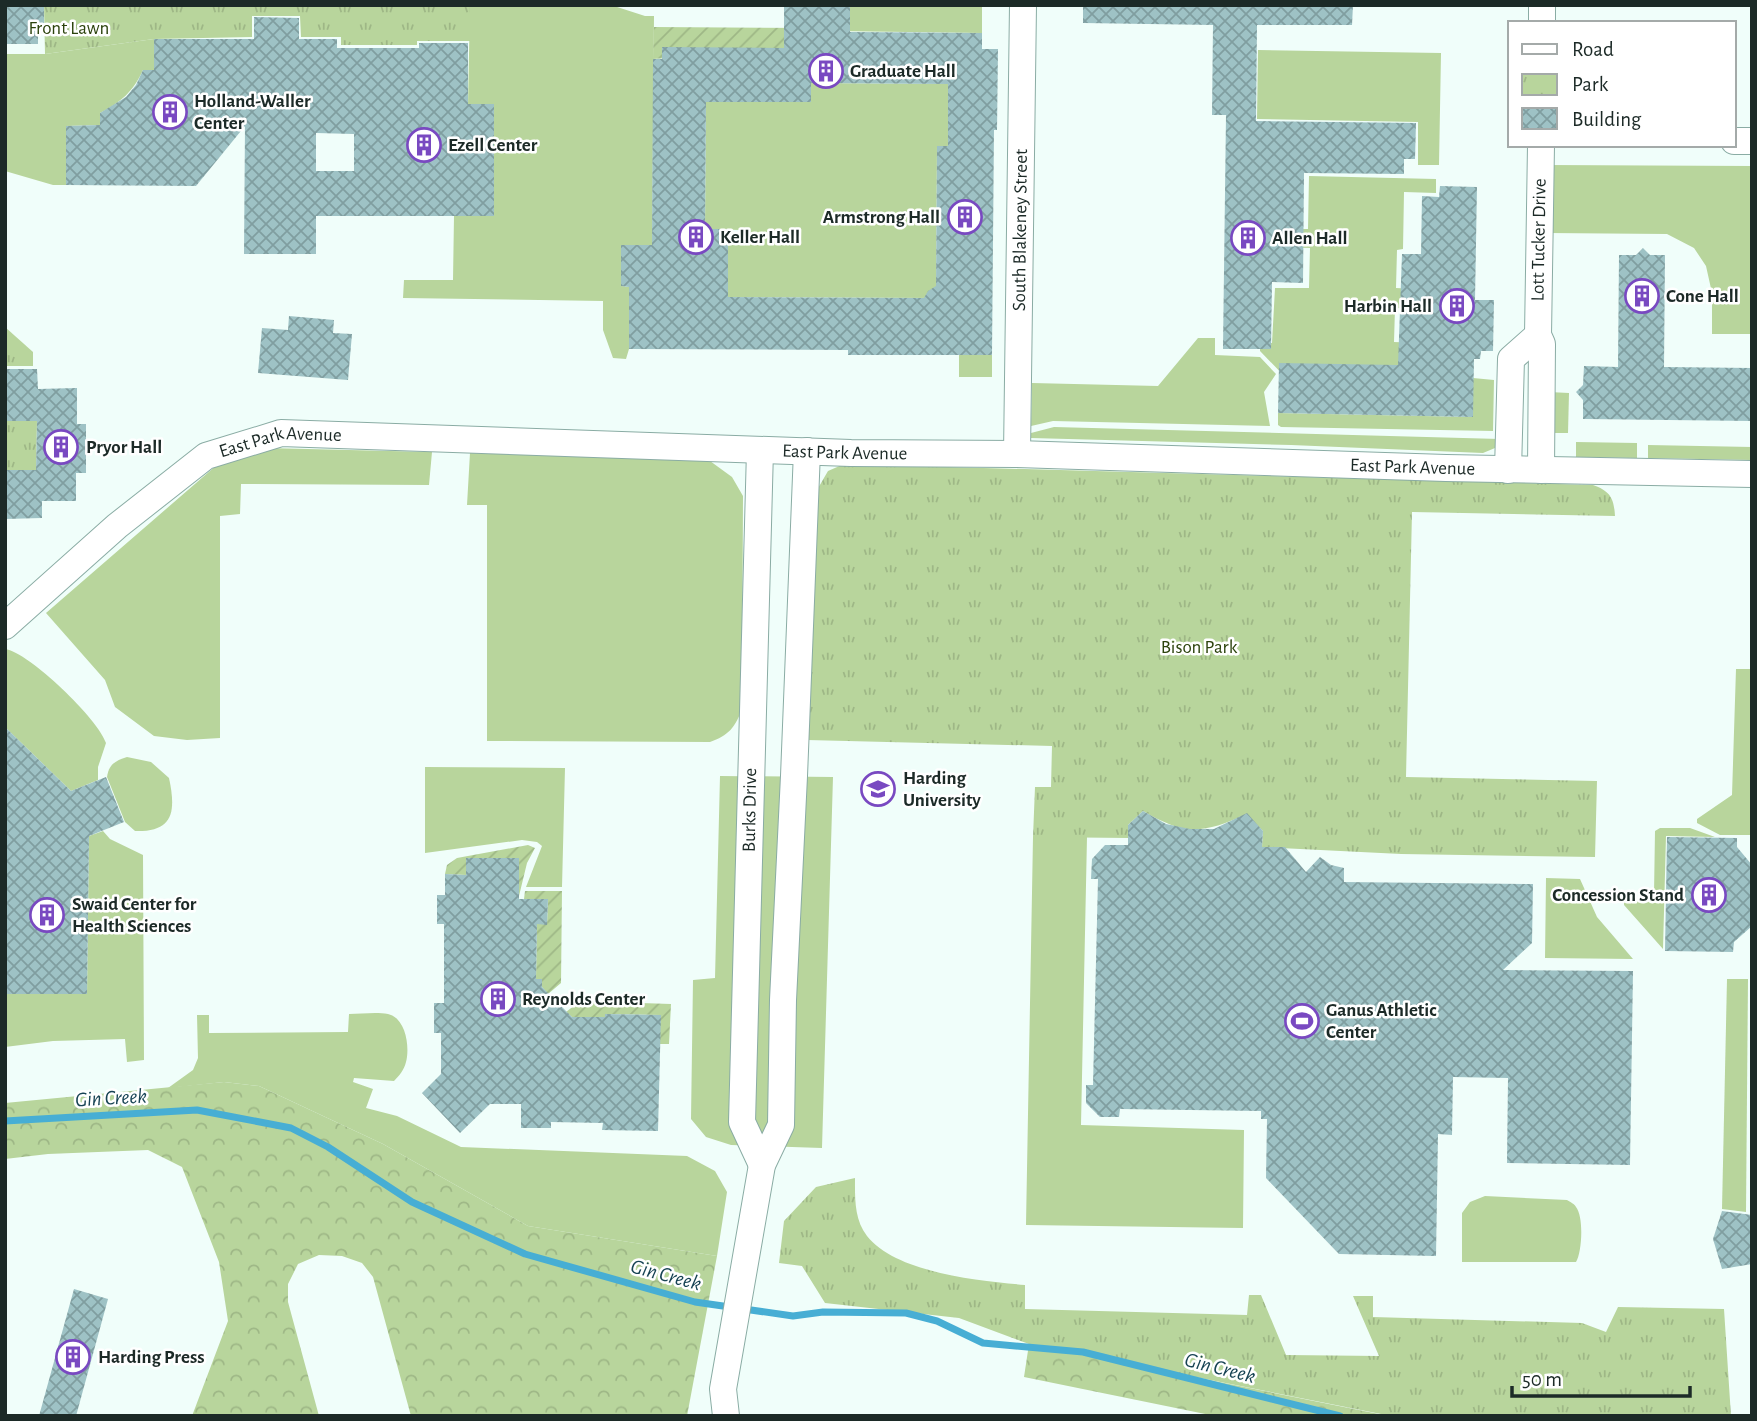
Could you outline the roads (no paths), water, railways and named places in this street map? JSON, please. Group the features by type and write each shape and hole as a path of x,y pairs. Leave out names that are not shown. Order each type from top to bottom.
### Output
{"street":[{"name":"South Blakeney Street","path":"1017,454 1023,5"},
{"name":"Lott Tucker Drive","path":"1525,470 1542,344 1533,339 1541,147"},
{"name":"East Park Avenue","path":"5,626 117,526 206,456 281,433 760,450 1017,454 1525,470 1752,474"},
{"name":"Burks Drive","path":"760,450 741,1122 762,1165"},
{"path":"726,1416 723,1389 762,1165 781,1125 783,1000 807,451"},
{"path":"709,1416 723,1389"}],"waterway":[{"name":"Gin Creek","path":"5,1121 197,1110 291,1128 328,1147 412,1202 525,1254 695,1302 793,1316 823,1312 906,1313 937,1321 983,1343 1083,1352 1340,1416"}],"place":[{"name":"Graduate Hall","path":"826,71"},
{"name":"Holland-Waller Center","path":"170,112"},
{"name":"Ezell Center","path":"424,145"},
{"name":"Armstrong Hall","path":"965,217"},
{"name":"Keller Hall","path":"696,237"},
{"name":"Allen Hall","path":"1248,238"},
{"name":"Cone Hall","path":"1642,296"},
{"name":"Harbin Hall","path":"1457,306"},
{"name":"Pryor Hall","path":"61,447"},
{"name":"Harding University","path":"878,789"},
{"name":"Concession Stand","path":"1709,895"},
{"name":"Swaid Center for Health Sciences","path":"47,915"},
{"name":"Reynolds Center","path":"498,999"},
{"name":"Ganus Athletic Center","path":"1302,1021"},
{"name":"Harding Press","path":"73,1357"}],"park label":[{"name":"Front Lawn","path":"69,28"},
{"name":"Bison Park","path":"1199,647"}]}
